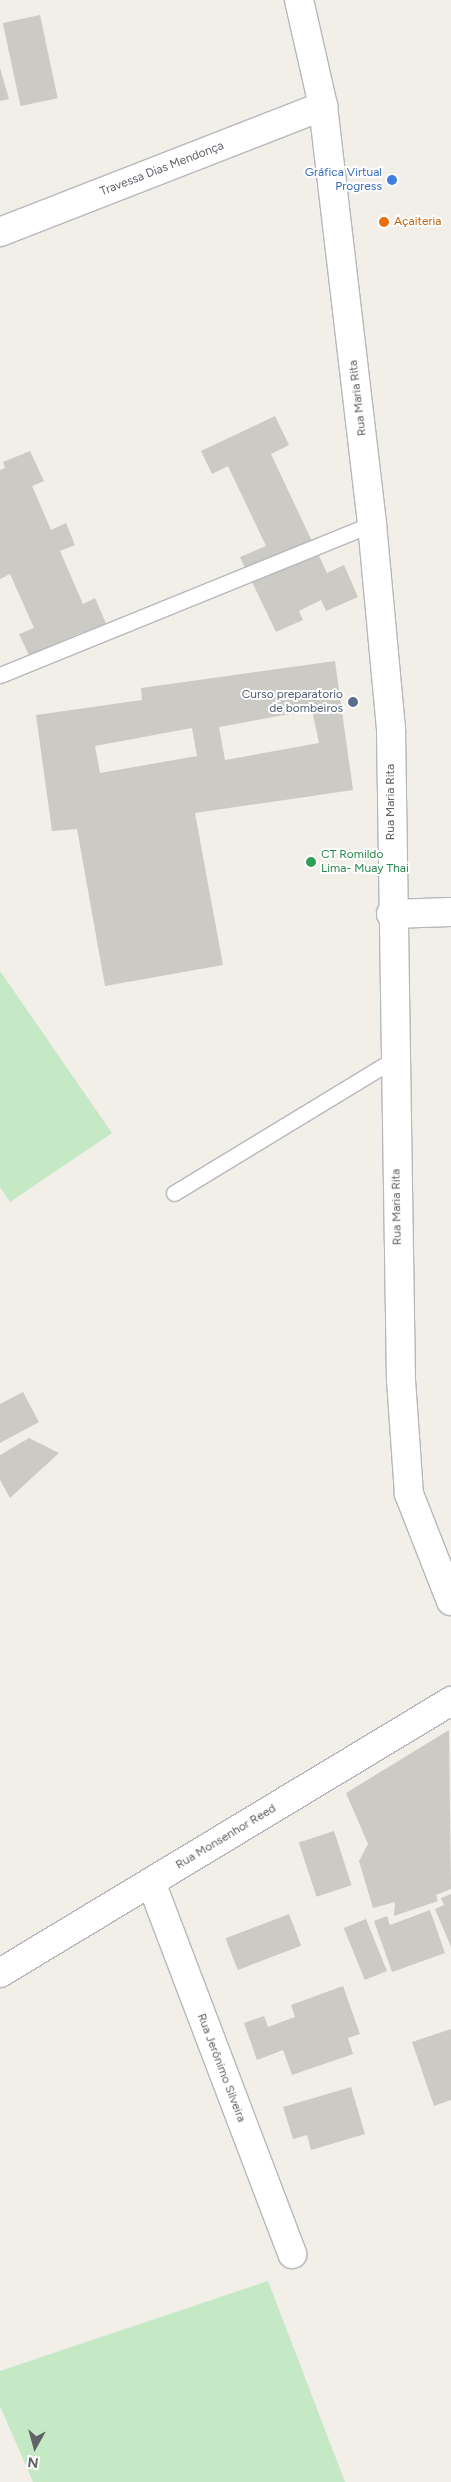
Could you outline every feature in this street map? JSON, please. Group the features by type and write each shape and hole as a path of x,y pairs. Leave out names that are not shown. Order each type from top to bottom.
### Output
{"street":[{"name":"Rua Maria Rita","path":"299,0 323,106 372,524 391,730 391,914 401,1380 409,1494 451,1601"},
{"name":"Travessa Dias Mendonça","path":"0,232 323,106"},
{"path":"391,914 451,912"},
{"name":"Rua Monsenhor Reed","path":"0,1973 451,1701"},
{"name":"Rua Jerônimo Silveira","path":"150,1882 292,2254"}],"lane":[{"path":"0,675 372,524"},
{"path":"174,1193 394,1059"}],"green space":[{"path":"0,971 112,1133 10,1202 0,1187"},
{"path":"268,2281 345,2482 33,2482 0,2406 0,2371"}],"building":[{"path":"40,15 58,98 21,106 3,23"},
{"path":"0,68 9,99 0,101"},
{"path":"275,416 289,445 271,454 327,573 344,565 358,597 326,611 321,600 299,611 303,620 276,632 240,557 266,546 228,466 212,474 201,451"},
{"path":"30,451 44,481 32,486 51,530 66,523 75,545 60,551 83,604 95,598 108,628 86,638 83,632 51,646 53,652 32,662 19,634 34,628 10,574 0,579 0,470 5,468 3,462"},
{"path":"335,661 353,790 195,813 223,965 105,986 77,829 52,831 36,715 142,700 141,688","holes":["312,710 319,743 225,760 219,727","192,728 197,756 100,773 95,746"]},
{"path":"23,1392 39,1422 0,1443 0,1404"},
{"path":"29,1438 59,1453 10,1498 0,1480 0,1455"},
{"path":"449,1730 451,1889 436,1895 438,1901 394,1916 395,1902 373,1908 359,1861 368,1844 346,1793"},
{"path":"334,1831 352,1885 316,1897 299,1842"},
{"path":"451,1894 451,1947 435,1909 444,1905 441,1898"},
{"path":"430,1910 445,1953 392,1972 374,1921 387,1916 390,1925"},
{"path":"289,1914 301,1946 238,1970 226,1938"},
{"path":"366,1919 387,1971 365,1980 344,1928"},
{"path":"343,1986 360,2034 348,2038 353,2054 292,2075 283,2050 257,2060 244,2023 264,2016 268,2027 295,2017 291,2005"},
{"path":"451,2029 451,2100 434,2106 412,2042"},
{"path":"351,2087 365,2134 311,2150 307,2135 293,2139 283,2107"}],"place":[{"name":"Gráfica Virtual Progress","path":"392,180"},
{"name":"Açaiteria","path":"384,222"},
{"name":"Curso preparatorio de bombeiros","path":"353,702"},
{"name":"CT Romildo Lima- Muay Thai","path":"311,862"}]}
